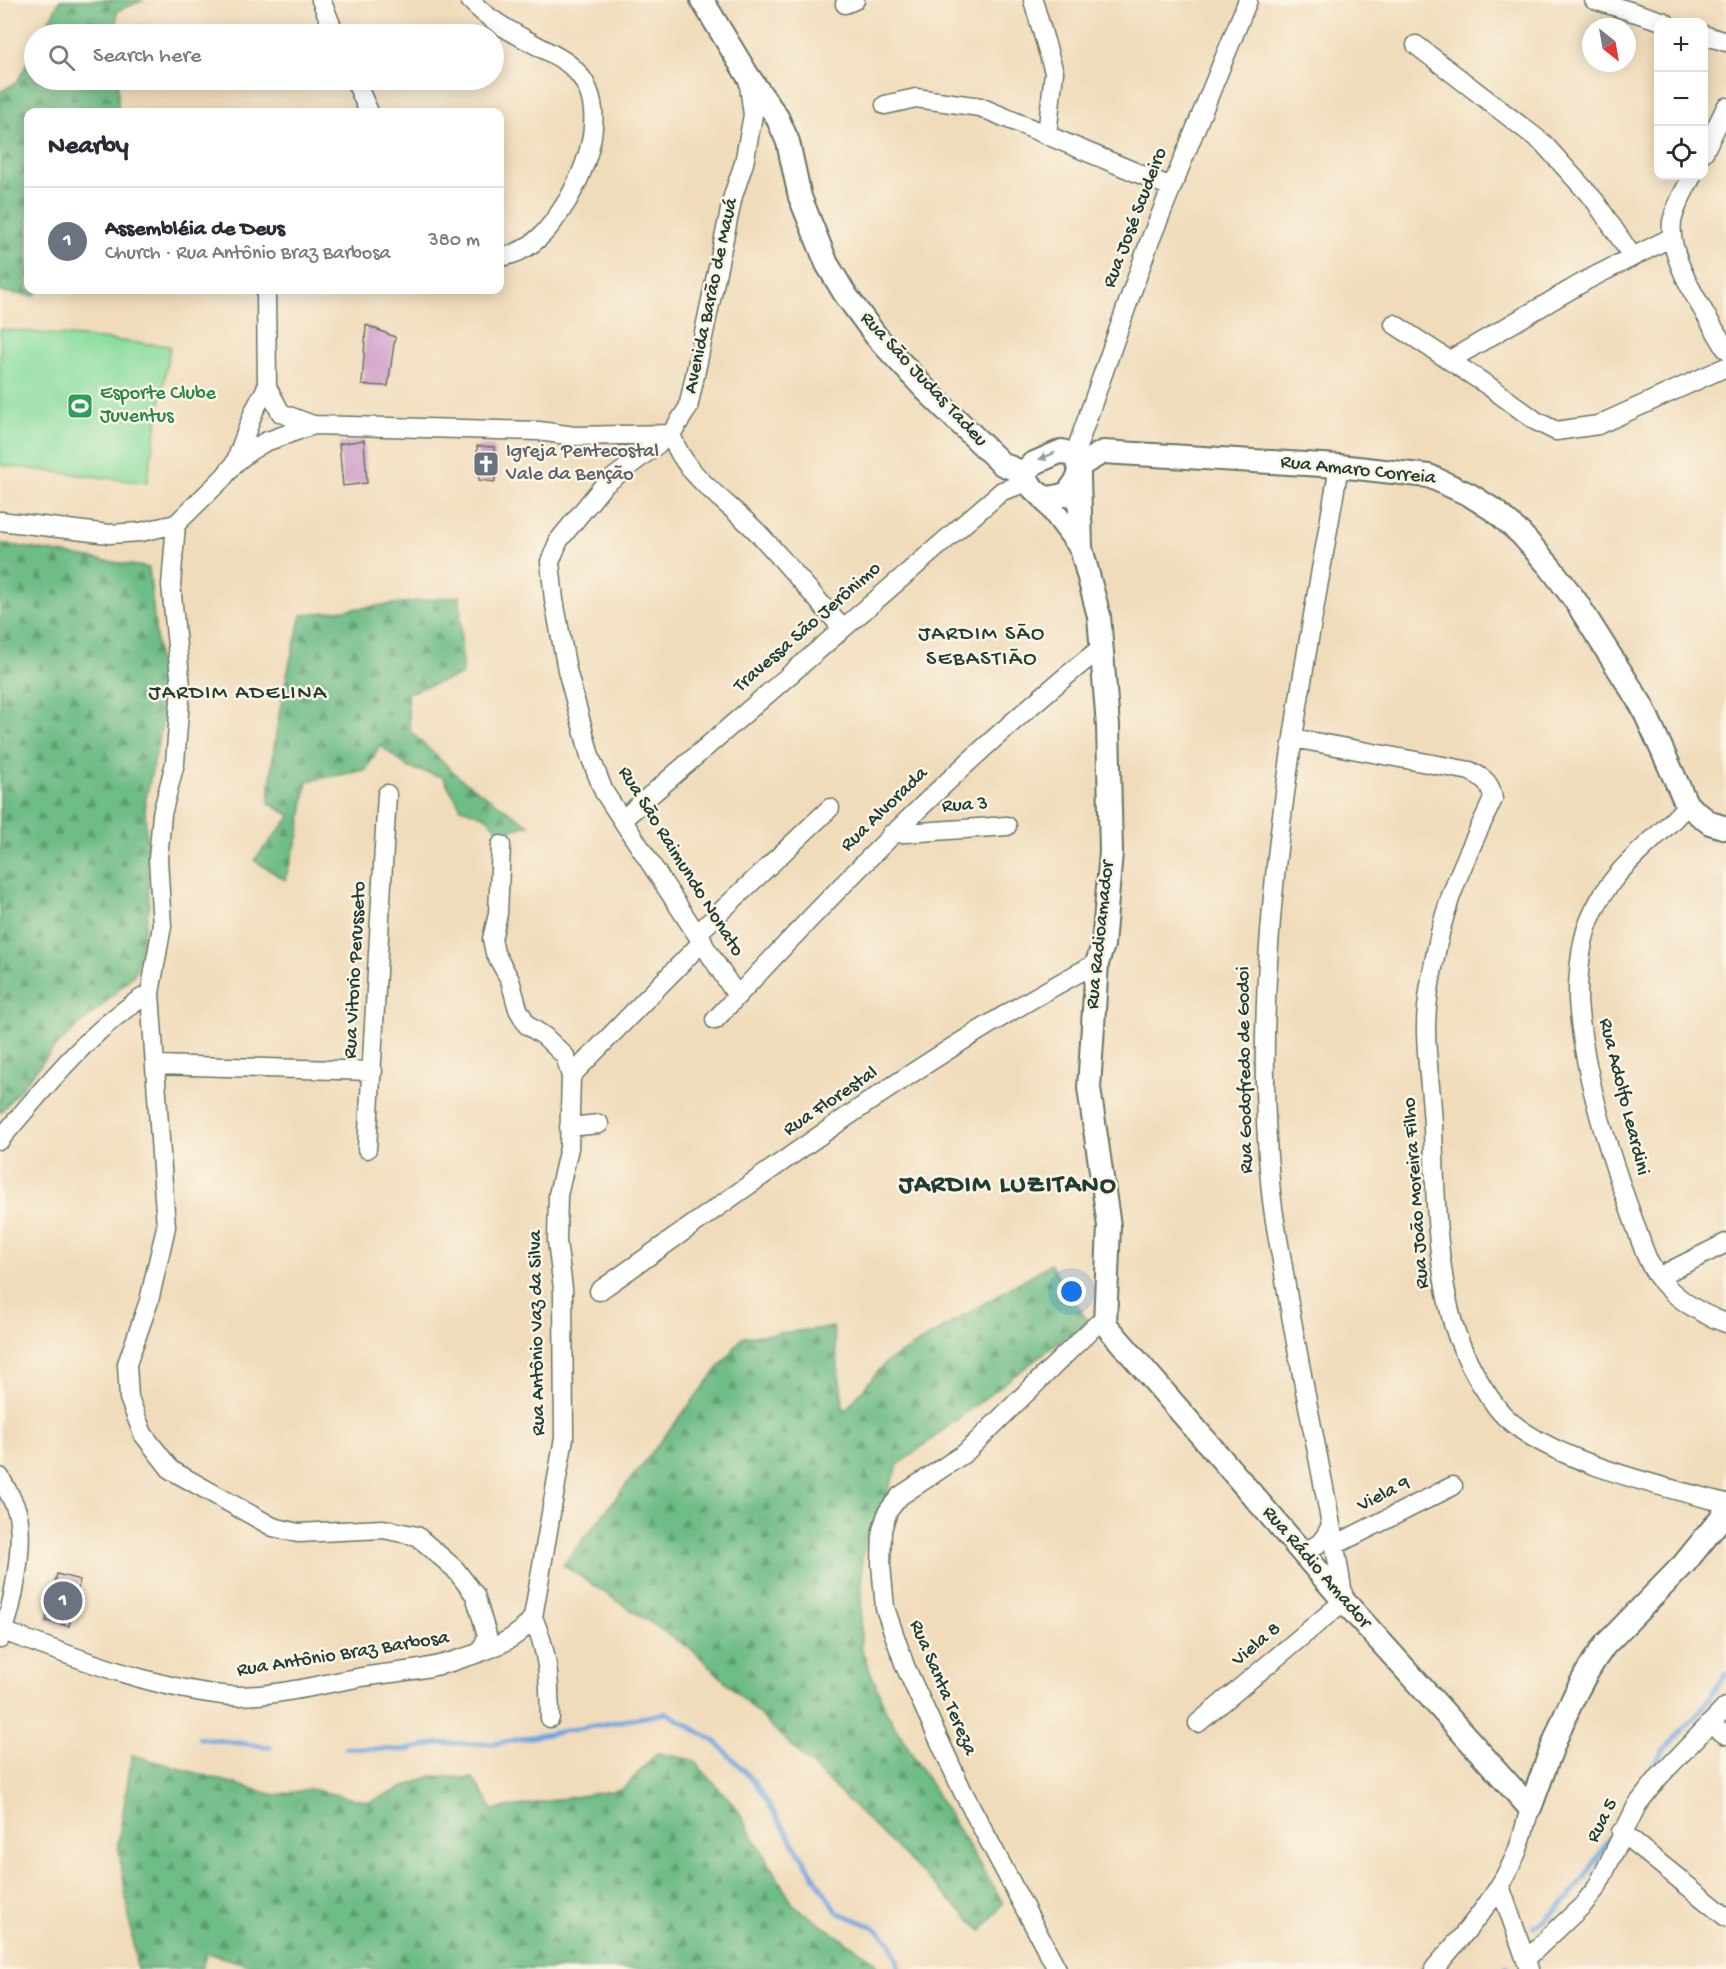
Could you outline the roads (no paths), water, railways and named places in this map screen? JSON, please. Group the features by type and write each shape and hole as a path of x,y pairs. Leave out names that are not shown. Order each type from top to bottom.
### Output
{"street":[{"path":"321,0 331,24"},
{"path":"470,0 499,24"},
{"name":"Avenida Barão de Mauá","path":"604,485 671,434 688,408 733,196 744,163 753,115 748,76 702,0"},
{"path":"1033,0 1054,72 1047,135"},
{"name":"Rua José Scudeiro","path":"1077,466 1149,243 1248,0"},
{"path":"1593,0 1654,19"},
{"path":"504,27 573,67 584,84 594,107 594,128 583,174 561,211 543,235 528,248 504,256"},
{"path":"1708,35 1726,42"},
{"path":"1416,45 1543,143 1594,201 1632,256"},
{"name":"Rua São Judas Tadeu","path":"748,76 777,117 788,142 800,197 827,264 845,294 876,336 926,390 1002,464 1032,485"},
{"path":"359,90 367,108"},
{"path":"885,105 916,98 980,107 1171,187"},
{"path":"1708,144 1726,106"},
{"path":"1690,180 1675,211 1672,237 1678,260 1726,349"},
{"path":"1450,360 1632,256 1672,237"},
{"path":"266,294 267,387 281,413 313,425 539,432 574,436 671,434 676,450 688,468 757,532 842,628"},
{"path":"1394,324 1450,360 1536,421 1556,431 1598,425 1726,367"},
{"path":"235,463 254,411 267,387"},
{"path":"0,521 109,534 141,532 176,524 223,478 235,463 265,442 313,425"},
{"path":"1062,451 1077,466 1068,494 1059,498 1032,485 1032,464 1048,454 1062,451"},
{"name":"Rua Amaro Correia","path":"1077,466 1104,453 1339,466 1429,476 1447,482 1495,511 1521,534 1575,600 1642,706 1687,805"},
{"name":"Rua Radioamador","path":"1077,466 1081,548 1092,581 1102,647 1111,852 1103,945 1097,963 1089,1088 1109,1226 1106,1324"},
{"name":"Rua Godofredo de Godoi","path":"1339,466 1277,841 1265,990 1265,1069 1270,1182 1290,1312 1344,1601"},
{"name":"Rua São Raimundo Nonato","path":"604,485 559,540 550,562 554,600 565,659 590,756 604,792 737,996"},
{"name":"Rua Radioamador","path":"1032,485 1081,548"},
{"name":"Travessa São Jerônimo","path":"623,819 1002,491 1032,485"},
{"path":"176,524 171,585 181,687 175,763 162,814 158,859 162,926 150,993 166,1227 149,1301 127,1364 129,1398 143,1434 171,1470 273,1527 298,1533 383,1529 417,1536 455,1569 475,1595 487,1635 482,1651"},
{"name":"Rua Alvorada","path":"715,1020 891,834 989,741 1102,647"},
{"name":"Rua João Moreira Filho","path":"1293,738 1470,771 1483,777 1491,788 1493,799 1451,891 1437,946 1426,1026 1439,1242 1450,1313 1462,1345 1499,1410 1522,1429 1548,1444 1611,1472 1726,1503"},
{"name":"Rua Vitorio Perusseto","path":"367,1149 387,794"},
{"path":"1687,805 1710,823 1726,828"},
{"name":"Rua Adolfo Leardini","path":"1687,805 1668,827 1646,842 1621,868 1602,895 1588,924 1580,968 1578,1010 1597,1102 1620,1183 1644,1251 1658,1277 1686,1303 1726,1323"},
{"path":"571,1076 700,937 830,808"},
{"name":"Rua 3","path":"891,834 1006,826"},
{"name":"Rua Antônio Vaz da Silva","path":"501,845 498,914 492,939 495,953 510,980 518,1008 527,1024 565,1056 571,1076 569,1148 558,1195 557,1230 563,1289 564,1438 533,1617"},
{"name":"Rua Florestal","path":"599,1291 842,1122 998,1020 1097,963"},
{"path":"0,1140 57,1073 132,1003 150,993"},
{"path":"155,1065 373,1071"},
{"path":"569,1127 599,1124"},
{"path":"1658,1277 1726,1243"},
{"name":"Rua Rádio Amador","path":"1106,1324 1300,1551 1530,1808"},
{"name":"Rua Santa Tereza","path":"1057,1969 963,1792 905,1666 885,1608 881,1565 882,1530 888,1510 900,1496 966,1453 1096,1325 1106,1324"},
{"path":"0,1477 5,1493 17,1513 21,1535 18,1563 2,1635"},
{"name":"Viela 9","path":"1335,1545 1453,1485"},
{"path":"1434,1969 1477,1919 1500,1886 1517,1852 1530,1808 1554,1745 1592,1663 1605,1645 1704,1542 1726,1512"},
{"path":"1300,1551 1315,1548 1323,1542 1331,1525"},
{"name":"Viela 8","path":"1198,1723 1344,1601"},
{"path":"482,1651 525,1629 533,1617"},
{"path":"533,1617 543,1640 550,1671 550,1718"},
{"name":"Rua Antônio Braz Barbosa","path":"2,1635 182,1689 225,1696 288,1690 442,1664 482,1651"},
{"name":"Rua 5","path":"1527,1964 1597,1887 1621,1832 1637,1805 1659,1777 1726,1707"},
{"path":"1710,1724 1726,1735"},
{"path":"1621,1832 1726,1917"},
{"path":"1500,1886 1527,1964"}],"waterway":[{"path":"1639,1790 1662,1752 1698,1714 1726,1674"},
{"path":"346,1748 407,1750 437,1743 492,1744 667,1713 716,1742 754,1781 837,1912 874,1927 891,1942 899,1969"},
{"path":"199,1738 270,1747"},
{"path":"1534,1927 1549,1917 1574,1892 1623,1815"}],"place":[{"name":"Esporte Clube Juventus","path":"80,406"},
{"name":"Igreja Pentecostal Vale da Benção","path":"486,464"},
{"name":"Assembléia de Deus","path":"63,1601"}],"district":[{"name":"JARDIM SÃO SEBASTIÃO","path":"982,648"},
{"name":"JARDIM ADELINA","path":"238,694"},
{"name":"JARDIM LUZITANO","path":"1008,1186"}]}
